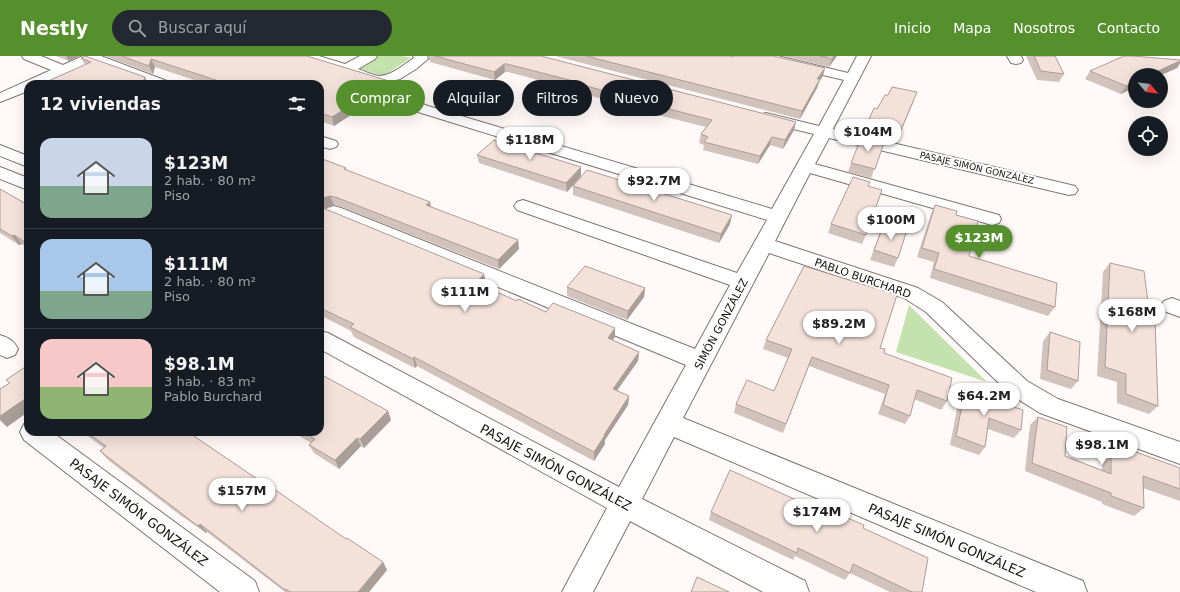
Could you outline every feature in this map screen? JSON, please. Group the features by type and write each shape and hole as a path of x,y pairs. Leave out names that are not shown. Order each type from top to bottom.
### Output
{"street":[{"path":"28,56 63,70"},
{"path":"305,56 378,80 391,78 421,60 420,56"},
{"path":"347,69 370,56"},
{"path":"761,56 853,78"},
{"name":"SIMÓN GONZÁLEZ","path":"577,592 864,56"},
{"path":"41,80 92,57 152,80"},
{"path":"0,98 24,88"},
{"path":"425,110 778,217"},
{"name":"PASAJE SIMÓN GONZÁLEZ","path":"750,114 1069,190"},
{"path":"0,150 24,160"},
{"path":"805,166 992,219"},
{"path":"0,172 24,183"},
{"path":"523,206 743,282"},
{"path":"334,212 701,361"},
{"name":"PABLO BURCHARD","path":"764,244 911,293 934,307 1019,388 1049,406 1180,453"},
{"name":"PASAJE SIMÓN GONZÁLEZ","path":"324,341 624,504 794,592"},
{"name":"PASAJE SIMÓN GONZÁLEZ","path":"668,423 1072,592"},
{"name":"PASAJE SIMÓN GONZÁLEZ","path":"38,436 244,592"}],"green space":[{"path":"378,56 403,56 411,58 383,76 357,68"},
{"path":"909,305 987,382 896,352"}],"building":[{"path":"85,56 145,77 144,80 50,80 91,62 81,58"},
{"path":"122,56 307,56 386,80 336,80 336,114 332,117 324,114 324,80 216,80 151,59 149,66"},
{"path":"435,56 541,56 634,80 600,80 600,90 592,87 592,80 569,80 507,64 504,64 494,72"},
{"path":"586,56 773,56 825,68 817,79 820,79 802,111"},
{"path":"820,56 834,56 832,59"},
{"path":"1034,56 1055,56 1064,74 1041,71"},
{"path":"1124,56 1180,60 1164,68 1128,68 1128,85 1126,86 1090,71"},
{"path":"892,87 917,92 900,132 890,129 889,131 866,126 874,108 877,109 885,95 888,95"},
{"path":"673,90 796,122 785,140 772,137 760,156 704,142 708,137 701,134 712,120 673,110"},
{"path":"861,138 884,143 875,169 851,163"},
{"path":"494,140 581,167 566,183 477,155"},
{"path":"324,160 346,168 344,169 430,202 426,205 518,240 498,260 330,196 324,198"},
{"path":"587,170 732,215 721,234 573,186"},
{"path":"853,177 870,182 868,186 882,190 866,235 831,224"},
{"path":"0,189 24,203 24,241 0,229"},
{"path":"935,205 957,211 956,215 978,221 969,256 1057,283 1055,307 934,269 939,253 922,248"},
{"path":"324,208 484,274 476,283 517,301 518,299 546,312 553,303 615,328 608,338 639,352 613,389 629,396 594,452 414,357 413,359 350,327 354,324 324,310"},
{"path":"884,224 907,230 898,258 874,250"},
{"path":"1110,263 1144,271 1150,318 1155,320 1158,406 1126,394 1126,374 1105,367"},
{"path":"585,266 645,288 628,311 567,287"},
{"path":"804,266 897,295 880,348 885,349 884,353 952,378 947,401 917,390 910,416 883,405 889,385 812,357 786,424 736,404 747,380 774,391 792,349 766,340"},
{"path":"1050,332 1080,342 1078,381 1047,370"},
{"path":"24,368 24,400 0,416 0,389 10,383 6,380"},
{"path":"324,376 388,411 360,439 357,438 335,460 309,445 315,439 310,436 324,436"},
{"path":"965,390 1023,410 1021,430 989,418 985,447 956,436"},
{"path":"1038,417 1067,427 1065,456 1111,474 1111,443 1180,468 1180,489 1143,476 1144,508 1111,496 1111,493 1032,463"},
{"path":"92,436 194,436 346,539 347,538 383,562 358,592 290,592 286,589 285,590 200,524 198,526 100,451 106,446"},
{"path":"730,470 825,513 826,509 864,525 863,528 928,558 922,592 912,592 853,564 850,573 798,548 797,553 711,512"},
{"path":"697,577 729,592 691,592"}]}
